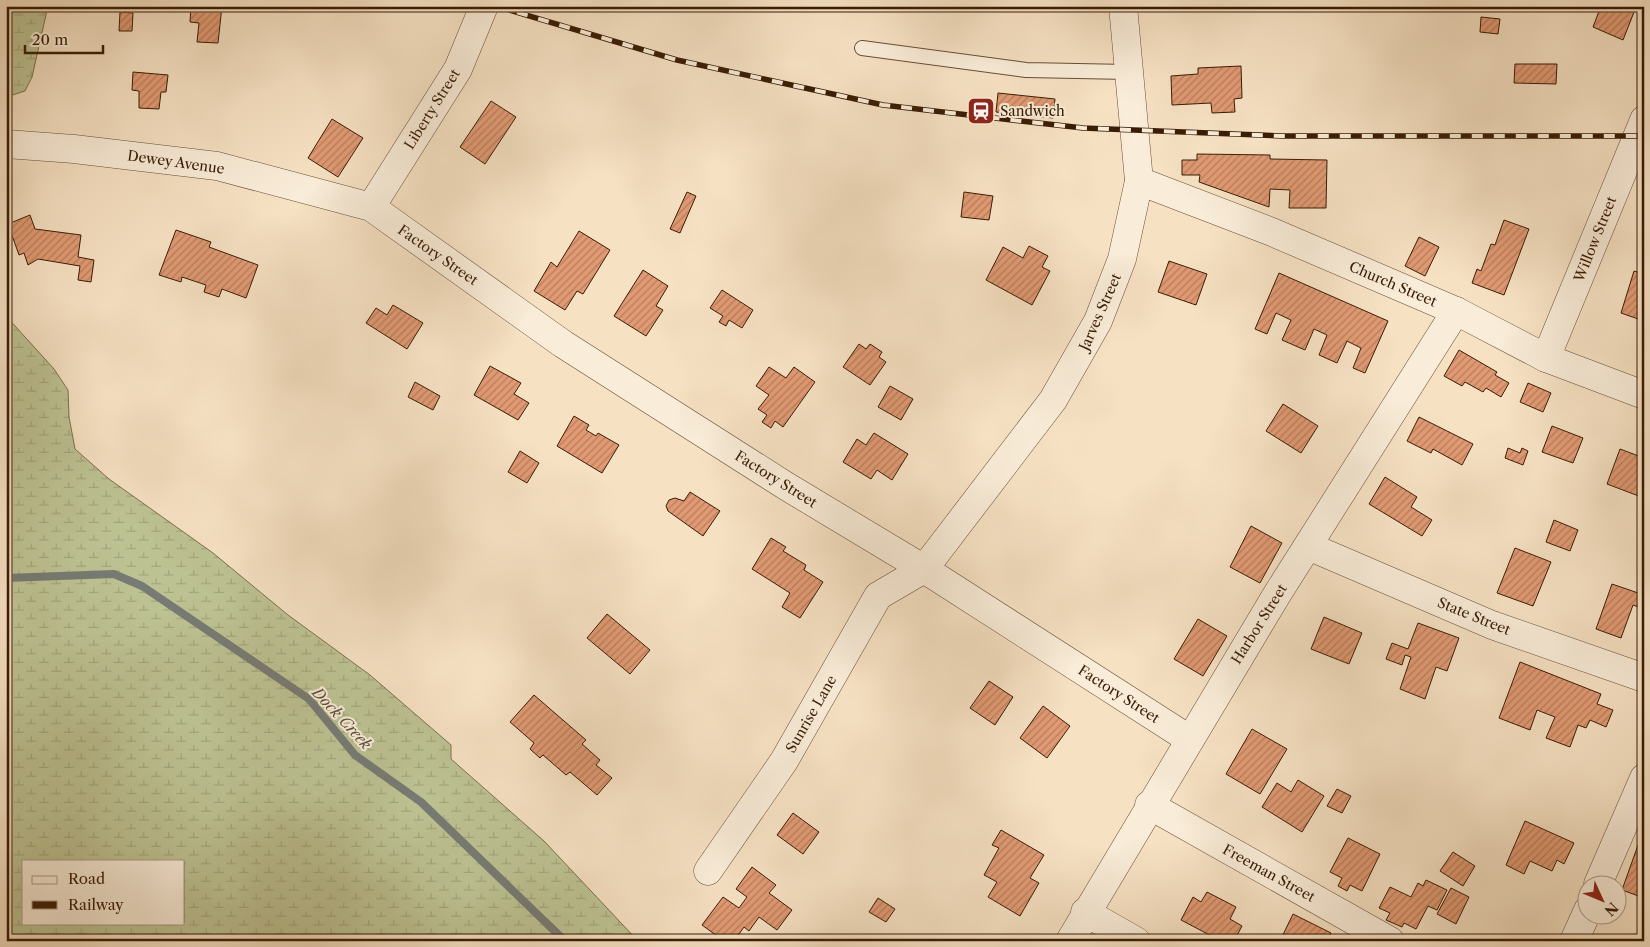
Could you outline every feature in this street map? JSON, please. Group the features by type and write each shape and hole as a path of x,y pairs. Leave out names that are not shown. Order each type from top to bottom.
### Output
{"street":[{"name":"Liberty Street","path":"371,207 458,69 484,6"},
{"name":"Jarves Street","path":"924,569 1028,434 1076,363 1098,321 1112,288 1122,259 1139,181 1123,6"},
{"name":"Willow Street","path":"1546,358 1636,160 1644,120"},
{"name":"Dewey Avenue","path":"6,144 74,149 217,166 371,207"},
{"name":"Church Street","path":"1139,181 1272,232 1456,311 1546,358 1644,395"},
{"name":"Factory Street","path":"371,207 563,344 786,486 924,569 1189,739"},
{"name":"Harbor Street","path":"1070,941 1085,912 1189,739 1456,311"},
{"name":"State Street","path":"1308,546 1492,625 1644,678"},
{"name":"Sunrise Lane","path":"708,871 784,761 878,596 924,569"},
{"path":"1602,874 1644,778"},
{"name":"Freeman Street","path":"1149,806 1390,941"},
{"path":"1085,912 1136,941"},
{"path":"1574,941 1582,924"}],"lane":[{"path":"862,48 1026,70 1129,72"}],"green space":[{"path":"6,6 48,6 32,77 25,91 6,97"},
{"path":"6,316 54,369 68,390 69,417 75,449 109,479 213,553 288,615 370,675 451,745 451,759 544,841 638,941 6,941"}],"building":[{"path":"191,6 222,6 218,43 197,42 199,23 190,22"},
{"path":"1601,6 1636,7 1623,40 1593,27"},
{"path":"120,12 133,13 132,31 119,31"},
{"path":"1481,17 1500,19 1498,34 1480,32"},
{"path":"1515,64 1557,64 1556,84 1514,83"},
{"path":"1241,66 1242,98 1234,99 1235,112 1212,113 1211,103 1172,105 1171,76 1198,74 1198,68"},
{"path":"133,72 168,75 166,92 161,92 159,109 139,108 139,91 132,90"},
{"path":"998,93 1055,99 1053,118 996,112"},
{"path":"491,101 516,117 485,164 460,147"},
{"path":"332,119 363,138 338,177 308,158"},
{"path":"1197,154 1270,155 1270,159 1327,160 1326,208 1289,208 1290,190 1270,189 1269,207 1199,182 1200,175 1182,175 1182,160 1197,160"},
{"path":"687,192 696,196 680,233 670,229"},
{"path":"964,192 993,196 989,220 961,217"},
{"path":"30,215 35,229 81,235 78,257 94,260 91,282 78,280 80,266 38,259 28,265 24,253 19,255 8,224"},
{"path":"1504,220 1529,229 1504,295 1472,283 1477,269 1481,271 1491,244 1495,245"},
{"path":"176,230 211,242 209,247 258,265 246,298 222,289 219,297 204,292 206,285 182,277 181,282 159,275"},
{"path":"579,231 610,250 583,294 577,291 565,310 534,291 551,262 557,267"},
{"path":"1419,237 1439,247 1425,276 1405,266"},
{"path":"1029,246 1048,256 1042,267 1050,271 1032,305 986,280 1003,247 1023,258"},
{"path":"1169,261 1207,274 1196,305 1158,292"},
{"path":"643,270 668,286 656,306 663,310 646,336 614,316"},
{"path":"1634,271 1644,274 1644,321 1621,313"},
{"path":"1279,273 1388,321 1365,373 1353,368 1361,348 1347,341 1337,363 1319,355 1327,335 1314,329 1305,350 1282,340 1291,320 1276,313 1267,334 1255,329"},
{"path":"722,290 753,310 742,328 729,320 726,326 719,322 723,316 710,308"},
{"path":"393,305 423,323 407,349 366,323 376,308 387,315"},
{"path":"859,344 866,349 870,344 882,352 879,357 886,362 870,385 843,367"},
{"path":"1459,350 1497,372 1495,375 1509,383 1501,397 1486,388 1483,392 1465,382 1462,386 1444,376"},
{"path":"490,366 521,383 514,394 529,403 518,420 474,395"},
{"path":"769,367 786,378 794,367 815,382 783,427 775,421 771,428 762,422 767,415 758,409 769,395 756,386"},
{"path":"415,382 440,396 433,410 408,397"},
{"path":"1528,383 1551,393 1543,412 1520,402"},
{"path":"890,386 913,399 901,420 878,407"},
{"path":"1283,404 1318,426 1301,453 1266,431"},
{"path":"574,416 589,425 586,430 596,436 598,433 619,445 602,473 557,446"},
{"path":"1419,417 1473,444 1462,465 1433,449 1431,453 1407,441"},
{"path":"1552,426 1583,438 1573,463 1542,452"},
{"path":"874,433 908,454 892,480 877,470 871,479 843,462 857,439 866,445"},
{"path":"1508,448 1520,453 1522,448 1528,451 1523,465 1505,458"},
{"path":"1620,449 1644,458 1644,498 1607,484"},
{"path":"520,451 539,463 527,483 508,472"},
{"path":"1385,477 1417,497 1411,507 1432,520 1422,536 1369,504"},
{"path":"690,492 720,511 703,536 668,511 666,506 669,500 675,498 684,501"},
{"path":"1554,520 1578,530 1570,551 1546,542"},
{"path":"1251,526 1282,543 1260,583 1230,567"},
{"path":"771,538 786,547 783,551 806,565 804,570 823,582 800,618 782,607 790,593 752,569"},
{"path":"1515,548 1551,562 1533,606 1497,593"},
{"path":"1612,584 1644,595 1644,609 1633,605 1621,638 1596,629"},
{"path":"607,614 650,650 630,674 587,638"},
{"path":"1324,617 1362,633 1349,664 1311,649"},
{"path":"1198,619 1227,636 1203,676 1174,659"},
{"path":"1418,623 1459,638 1447,671 1436,667 1425,699 1400,689 1411,657 1405,655 1402,665 1386,659 1392,643 1408,649"},
{"path":"1520,662 1601,694 1597,704 1613,710 1606,727 1590,720 1586,728 1578,725 1570,747 1546,738 1555,717 1537,710 1530,730 1499,718"},
{"path":"989,681 1013,697 995,725 970,708"},
{"path":"534,695 586,740 582,744 600,760 596,765 612,778 597,795 570,772 566,775 543,755 540,758 530,749 534,743 510,722"},
{"path":"1043,706 1070,726 1047,758 1020,738"},
{"path":"1252,729 1287,749 1260,794 1226,774"},
{"path":"1298,780 1324,796 1302,832 1262,807 1277,783 1291,792"},
{"path":"1337,789 1351,796 1342,813 1327,806"},
{"path":"793,813 819,832 803,854 777,835"},
{"path":"1525,821 1574,843 1564,864 1557,860 1552,871 1530,861 1524,874 1506,865"},
{"path":"1001,830 1044,855 1030,878 1039,883 1020,916 988,897 997,882 984,875 999,848 992,845"},
{"path":"1348,838 1380,854 1362,891 1350,885 1347,891 1338,886 1342,878 1330,872"},
{"path":"1638,845 1644,847 1644,898 1628,892 1628,874"},
{"path":"1453,852 1475,866 1463,886 1440,871"},
{"path":"752,867 776,885 769,893 792,910 777,930 759,917 749,931 744,927 734,941 724,941 702,925 723,897 739,908 747,897 736,889"},
{"path":"1426,880 1447,890 1437,910 1428,906 1416,929 1404,923 1402,927 1386,920 1390,913 1379,908 1390,887 1411,897 1418,883 1423,886"},
{"path":"1451,888 1469,897 1456,924 1437,914"},
{"path":"1207,892 1236,907 1230,919 1242,926 1234,941 1221,941 1181,920 1193,897 1201,902"},
{"path":"878,898 895,909 886,922 869,912"},
{"path":"1293,914 1331,933 1327,941 1280,941"}],"waterway":[{"name":"Dock Creek","path":"6,578 114,574 142,586 309,699 355,755 421,802 565,941"}],"railway":[{"path":"496,6 677,60 883,105 1021,121 1083,128 1282,136 1644,136"}],"place":[{"name":"Sandwich","path":"981,111"}]}
